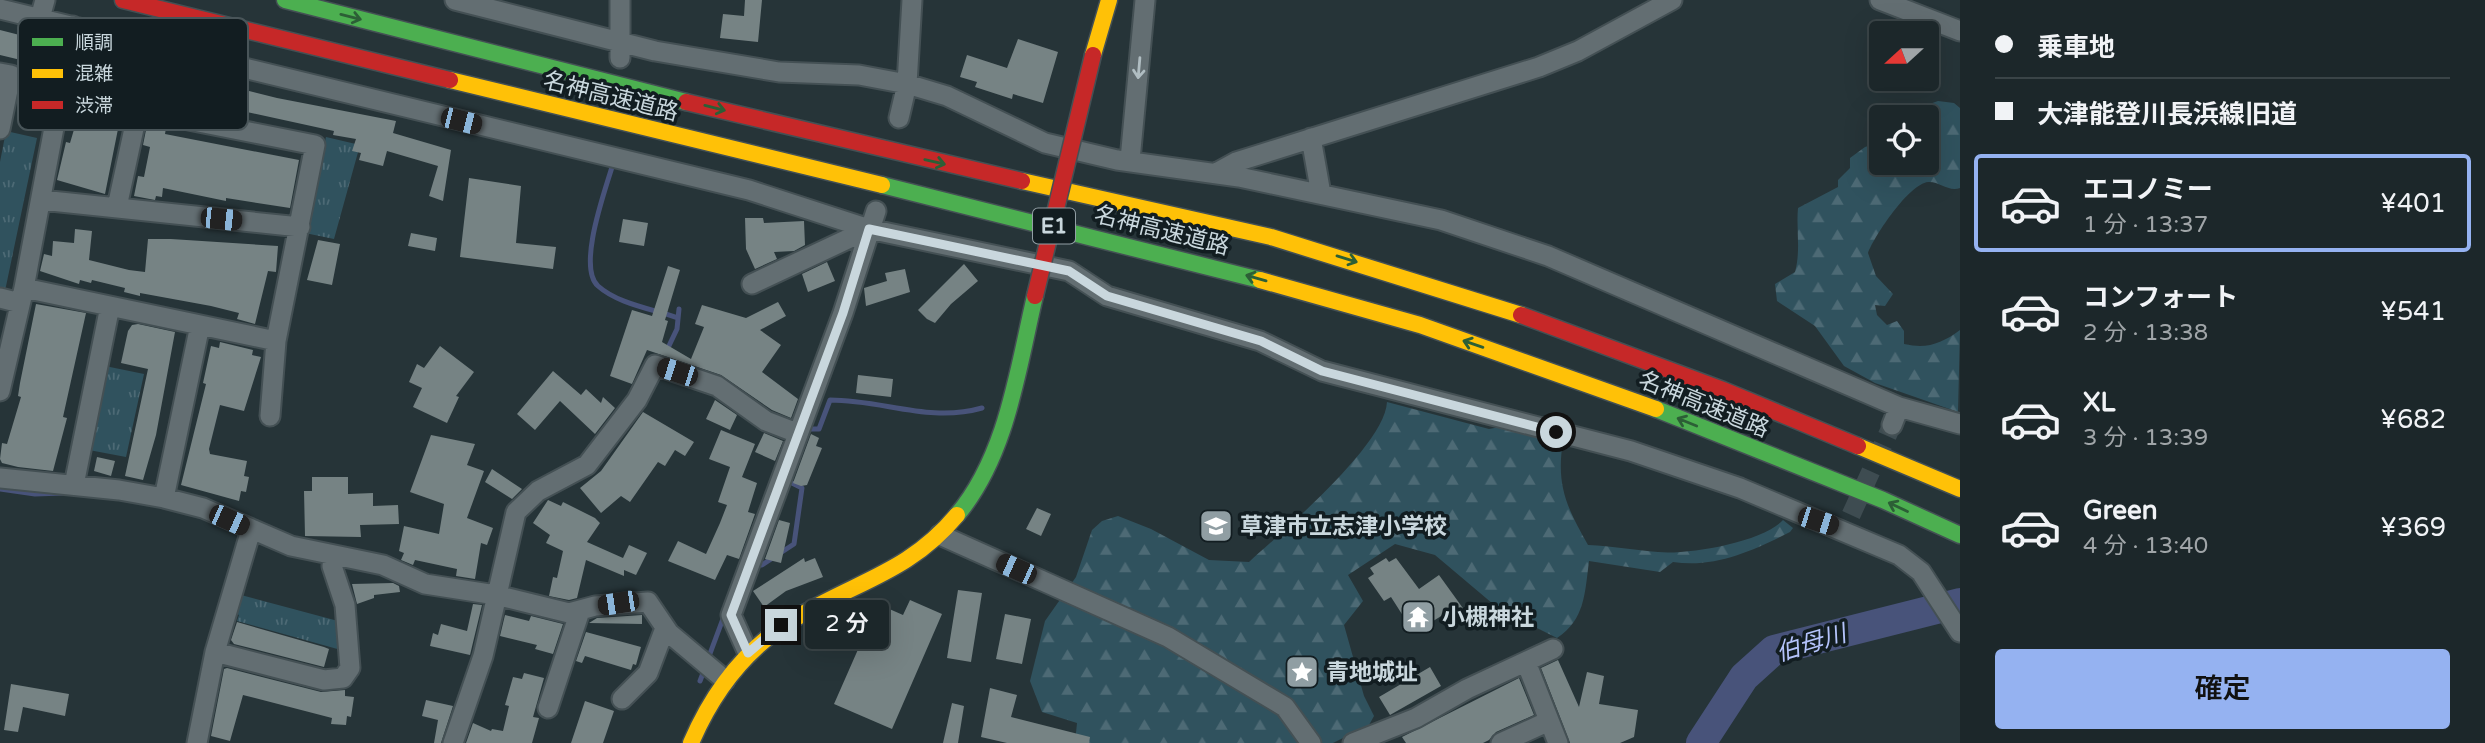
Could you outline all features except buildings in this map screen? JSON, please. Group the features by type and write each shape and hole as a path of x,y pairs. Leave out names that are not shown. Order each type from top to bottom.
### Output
{"main road":[{"name":"名神高速道路","path":"123,0 197,18"},
{"name":"名神高速道路","path":"285,0 944,164 1182,215 1317,250 1438,288 1660,368 1849,441 1960,489"},
{"path":"691,743 724,680 748,653 781,625 906,564 940,535 972,496 1006,413 1108,0"},
{"name":"名神高速道路","path":"248,31 1213,266 1420,325 1601,387 1883,500 1960,535"}],"street":[{"path":"455,0 620,49 656,51 779,72 859,75 907,84 947,96 1045,143 1216,173 1441,220 1548,256 1896,416 1960,424"},
{"path":"620,0 620,49"},
{"path":"900,118 907,84 912,0"},
{"path":"1130,160 1145,0"},
{"path":"1216,173 1236,162 1539,67 1578,51 1672,0"},
{"path":"1880,0 1960,31"},
{"path":"0,9 43,9 59,18"},
{"path":"248,65 596,144 749,190 1069,271 1107,296 1261,341 1322,371 1631,451 1740,488 1787,510 1847,522 1921,572 1960,632"},
{"path":"0,73 11,75 0,129"},
{"path":"0,391 22,296 54,130"},
{"path":"117,207 134,130"},
{"path":"239,130 315,145 276,341 270,416"},
{"path":"1311,138 1321,194"},
{"path":"41,200 300,227"},
{"path":"752,284 873,220"},
{"path":"748,653 731,615 843,313 873,220"},
{"path":"0,298 22,296 110,306 276,341"},
{"path":"74,485 110,306"},
{"path":"164,498 200,325"},
{"path":"453,743 479,667 516,512 538,491 587,465 621,423 655,365 717,386 766,421 797,433"},
{"path":"0,478 164,498 203,508 291,546 383,565 425,584 496,595 569,613 618,603 648,602 665,628 702,664 724,680"},
{"path":"197,743 215,652 251,530"},
{"path":"940,535 1168,637 1285,708 1311,743"},
{"path":"215,652 324,680 343,678 350,668 345,605 332,566 333,556"},
{"path":"548,708 580,611"},
{"path":"622,699 648,673 665,628"},
{"path":"1353,743 1416,718 1467,689 1553,649"},
{"path":"1526,662 1558,743"},
{"path":"1500,743 1549,721"}],"green space":[{"path":"1938,101 1954,103 1960,108 1960,188 1951,189 1932,182 1920,185 1893,211 1868,253 1876,276 1893,294 1885,306 1875,305 1877,315 1887,325 1897,321 1904,331 1904,344 1934,344 1960,330 1958,412 1875,383 1844,366 1815,326 1777,301 1775,284 1795,272 1798,256 1798,208 1838,187 1838,180 1850,168 1850,158 1865,147 1869,146 1869,175 1939,175 1939,105 1927,105"},
{"path":"6,131 37,138 5,291 0,290 0,162"},
{"path":"326,137 360,145 334,239 305,233"},
{"path":"105,366 144,374 126,457 89,450"},
{"path":"1387,402 1489,429 1505,426 1563,441 1562,483 1569,507 1588,545 1658,552 1687,551 1743,541 1773,528 1783,520 1793,528 1776,539 1733,556 1704,563 1673,562 1660,572 1589,561 1578,614 1566,631 1557,638 1499,609 1435,555 1395,544 1348,575 1363,601 1344,625 1364,696 1374,716 1369,725 1333,743 1075,743 1077,723 1042,712 1030,681 1045,621 1076,577 1092,530 1102,521 1118,516 1151,529 1209,560 1249,562 1307,509 1351,463 1382,420"},
{"path":"241,595 338,621 341,650 237,621 239,615 235,613"}],"waterway":[{"path":"612,167 594,228 590,263 592,276 598,286 615,297 678,318"},
{"path":"666,352 677,329 679,309"},
{"path":"807,429 819,429 830,400 943,413 982,408"},
{"path":"754,565 762,565 794,544 802,488 788,481"},
{"path":"0,489 35,494 63,493"},
{"name":"伯母川","path":"1701,743 1744,677 1774,650 1960,603"},
{"path":"708,659 724,616"},
{"path":"700,681 705,668"}],"tunnel":[{"path":"1851,515 1892,425"}],"traffic: fast":[{"path":"285,0 686,102"},
{"path":"882,185 1260,280"},
{"path":"957,515 974,492 999,439 1016,381 1035,296"},
{"path":"1656,409 1883,500 1960,535"}],"traffic: slow":[{"path":"1093,55 1109,0"},
{"path":"450,80 882,185"},
{"path":"1022,181 1271,237 1521,315"},
{"path":"1260,280 1420,325 1656,409"},
{"path":"1858,446 1960,489"},
{"path":"691,743 722,686 749,654 765,640 801,615 903,562 939,534 957,515"}],"traffic: jam":[{"path":"123,0 197,18"},
{"path":"248,31 450,80"},
{"path":"1035,296 1093,55"},
{"path":"686,102 1022,181"},
{"path":"1521,315 1723,390 1858,446"}],"place":[{"name":"草津市立志津小学校","path":"1216,526"},
{"name":"小槻神社","path":"1418,617"},
{"name":"青地城址","path":"1302,672"}],"route":[{"path":"781,625 748,653 731,615 843,313 869,229 1069,271 1107,296 1261,341 1322,371 1556,432"}]}
